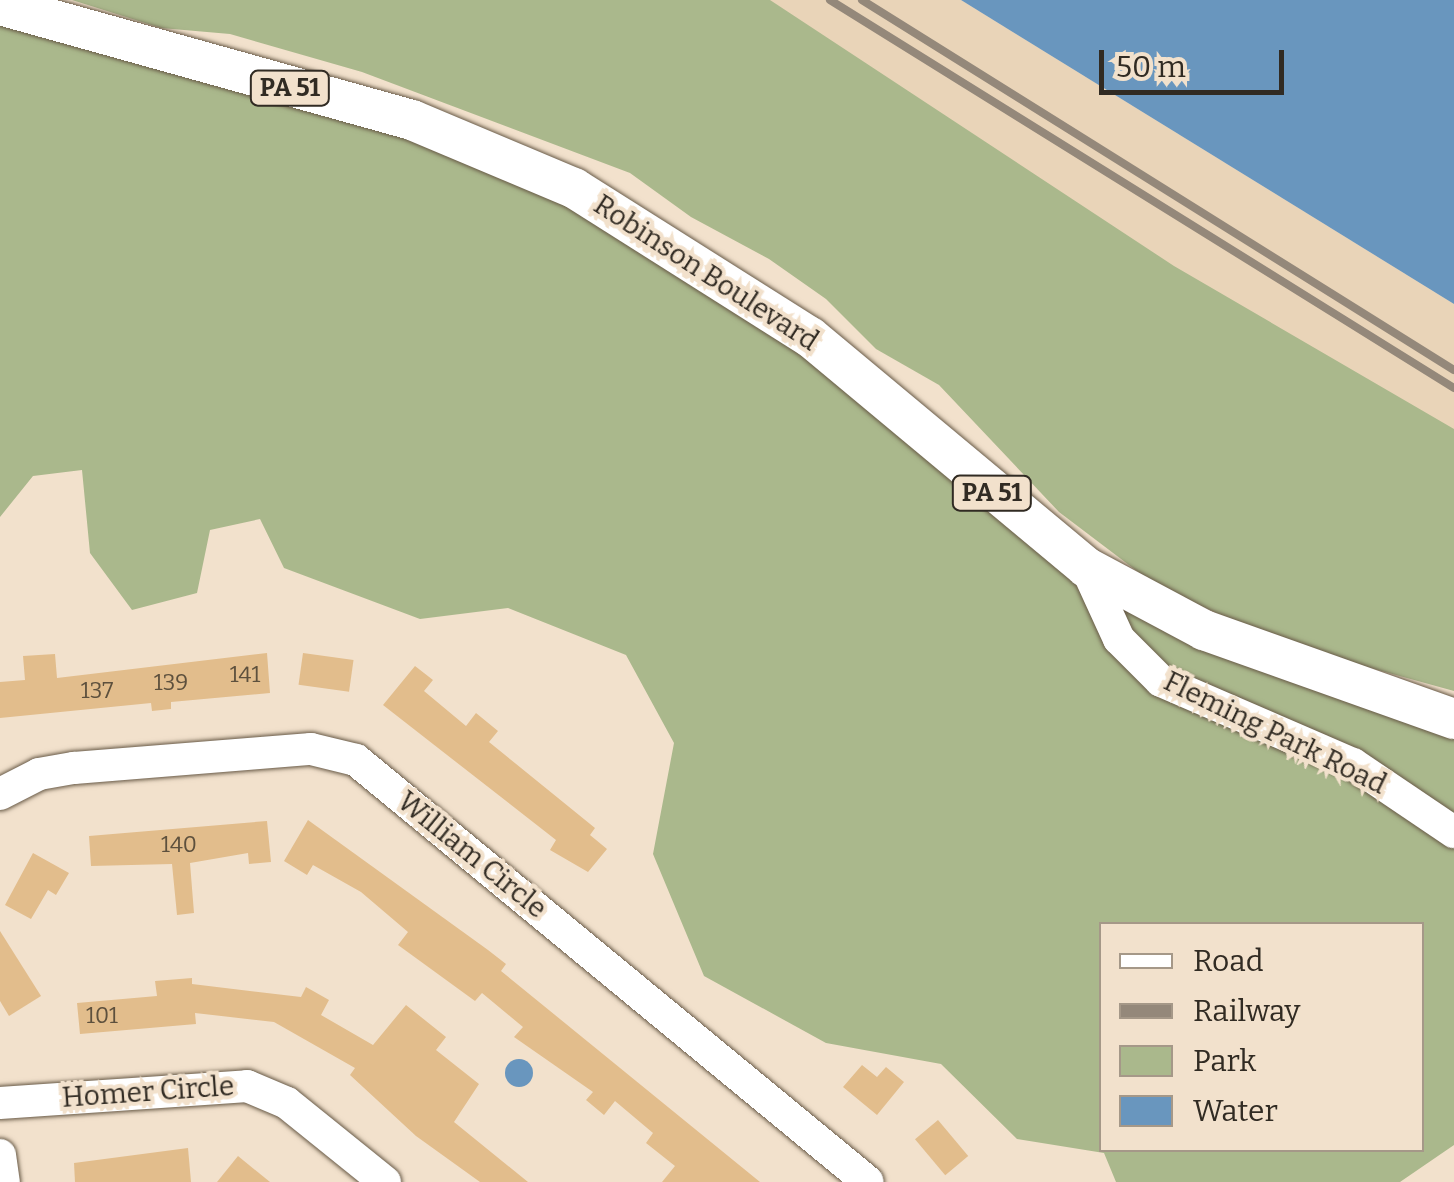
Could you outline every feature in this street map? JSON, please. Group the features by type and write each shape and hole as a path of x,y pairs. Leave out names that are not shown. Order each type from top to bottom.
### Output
{"main road":[{"name":"Robinson Boulevard","path":"0,5 412,120 574,188 810,337 1086,566 1204,630 1454,719"}],"street":[{"name":"Fleming Park Road","path":"1086,566 1119,638 1161,681 1354,764 1454,832"},
{"name":"William Circle","path":"0,794 39,774 74,768 312,748 356,760 868,1182"},
{"name":"Homer Circle","path":"0,1103 247,1086 287,1103 385,1182"},
{"path":"0,1155 4,1182"}],"shaded area":[{"path":"597,0 961,0 1454,304 1454,506"}],"green space":[{"path":"72,0 770,0 1174,266 1454,429 1454,691 1291,646 1158,587 1059,512 939,385 876,349 826,299 769,259 691,217 630,173 362,72 230,34 161,28"},
{"path":"0,16 410,127 570,194 805,343 1084,569 1117,639 1353,768 1454,841 1454,1145 1400,1182 1116,1182 1104,1153 1017,1139 941,1064 826,1043 704,976 653,854 674,743 626,655 508,608 420,619 284,568 260,519 210,530 197,593 132,610 90,553 82,470 33,476 0,517"},
{"path":"1125,604 1454,722 1454,821 1162,679 1119,616"}],"water":[{"path":"961,0 1454,0 1454,304"},
{"path":"519,1059 529,1063 533,1073 529,1083 519,1087 509,1083 505,1073 509,1063"}],"building":[{"path":"267,653 270,693 171,702 171,709 152,711 151,703 0,718 0,682 25,680 23,656 55,654 57,678"},
{"path":"303,653 354,660 349,692 299,685"},
{"path":"415,666 433,680 424,691 466,726 476,713 498,731 489,742 595,828 590,835 607,849 588,872 550,850 556,840 383,705"},
{"path":"308,820 506,964 501,971 760,1182 662,1182 675,1166 646,1143 653,1133 615,1101 604,1115 586,1100 593,1092 514,1037 523,1027 482,993 475,1001 398,945 408,932 361,892 313,865 307,875 284,861"},
{"path":"267,821 271,862 249,864 248,853 190,863 194,913 177,915 172,864 91,866 89,836"},
{"path":"33,853 69,873 56,895 48,890 31,919 5,905"},
{"path":"0,931 41,996 9,1016 0,1001"},
{"path":"192,978 192,984 301,997 306,987 329,1000 321,1015 373,1045 406,1005 446,1037 436,1050 479,1084 454,1122 528,1182 480,1182 416,1136 350,1075 355,1068 274,1022 195,1013 196,1024 80,1034 77,1003 157,996 155,981"},
{"path":"862,1065 877,1077 886,1067 904,1082 877,1115 843,1087"},
{"path":"938,1120 968,1156 945,1175 915,1139"},
{"path":"188,1148 191,1182 75,1182 74,1163"},
{"path":"238,1156 270,1182 217,1182"}],"railway":[{"path":"830,0 1454,388"},
{"path":"862,0 1454,370"}]}
